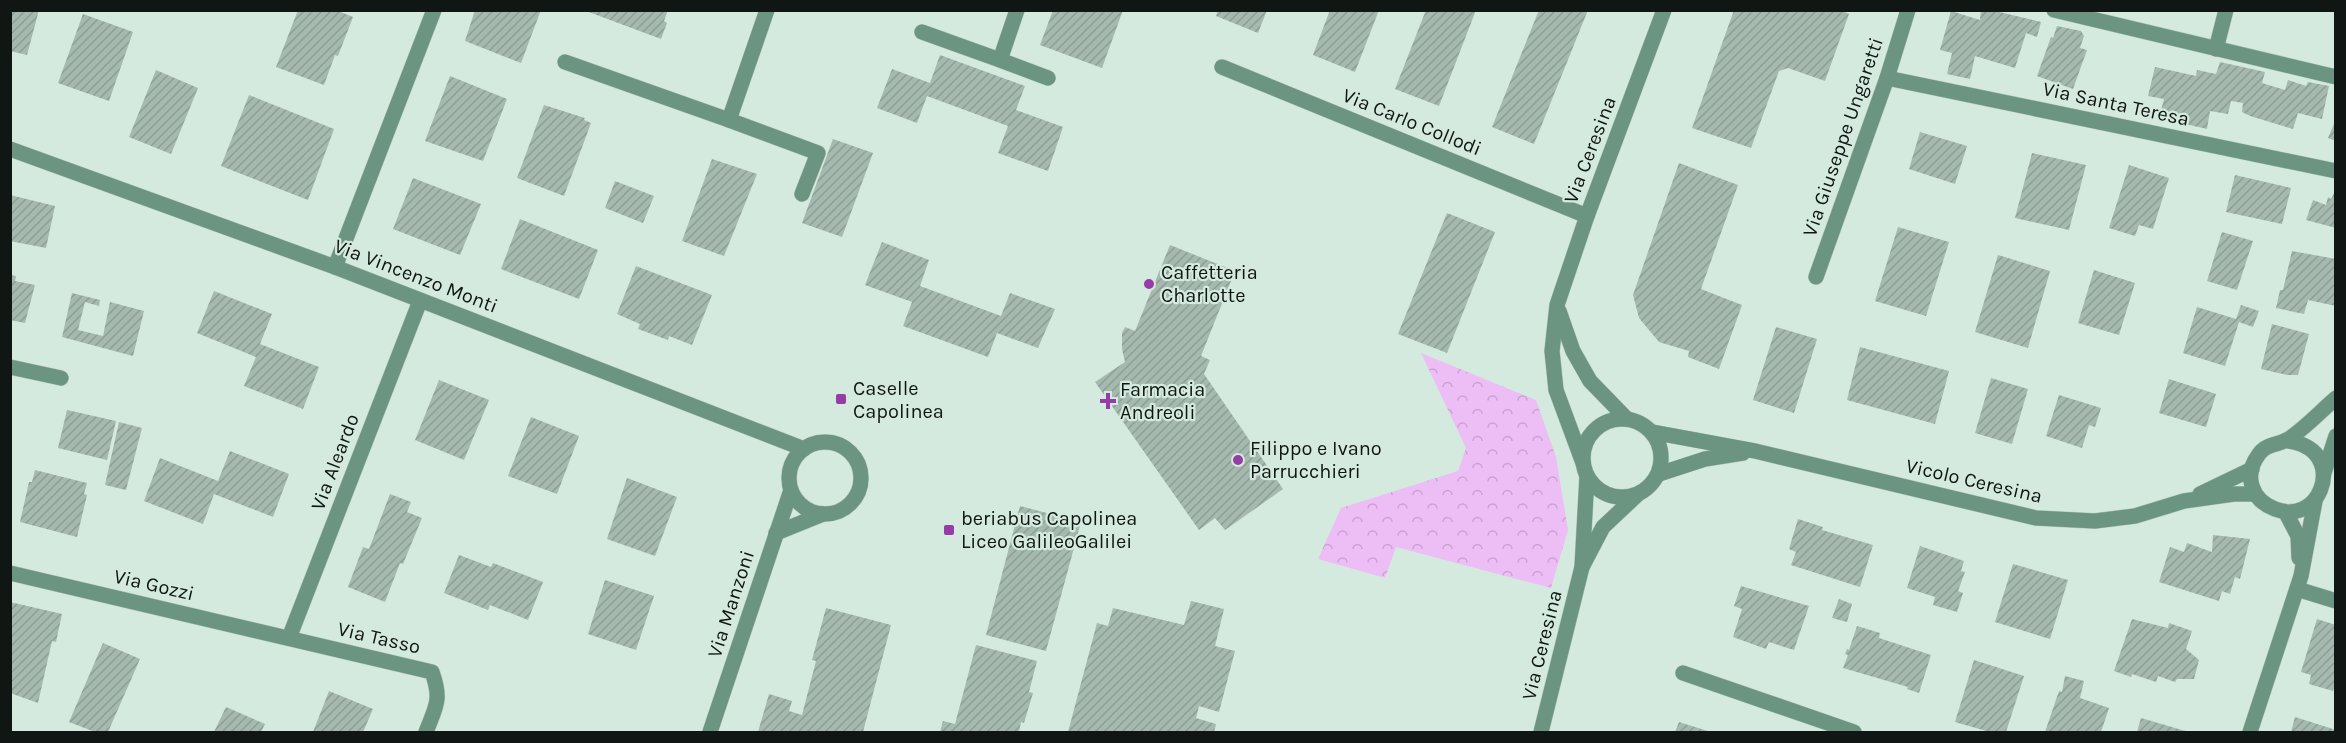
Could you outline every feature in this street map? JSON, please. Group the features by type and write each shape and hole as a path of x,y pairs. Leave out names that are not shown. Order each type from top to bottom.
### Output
{"street":[{"path":"335,267 434,10"},
{"path":"729,120 767,10"},
{"path":"1000,60 1017,10"},
{"name":"Via Ceresina","path":"1637,494 1624,497 1609,495 1597,488 1585,470 1556,390 1552,351 1557,305 1587,216 1664,10"},
{"name":"Via Giuseppe Ungaretti","path":"1816,277 1887,78 1908,10"},
{"path":"2054,10 2336,77"},
{"path":"2216,49 2226,10"},
{"path":"922,32 1048,78"},
{"path":"565,62 818,153 802,194"},
{"name":"Via Carlo Collodi","path":"1222,67 1587,216"},
{"name":"Via Santa Teresa","path":"1887,78 2336,171"},
{"name":"Via Vincenzo Monti","path":"10,149 335,267 804,449"},
{"name":"Via Aleardo","path":"289,638 420,301"},
{"path":"1557,305 1573,351 1590,381 1626,418 1636,421 1653,432 1661,447 1662,460 1659,474"},
{"path":"10,367 62,378"},
{"name":"Vicolo Ceresina","path":"1653,432 1755,451 2036,518 2095,521 2135,516 2184,501 2252,469 2259,453 2272,444 2286,440 2336,398"},
{"name":"Via Ceresina","path":"1541,732 1582,567 1584,449 1592,433 1602,424 1612,419 1626,418"},
{"path":"2250,732 2299,582 2315,501 2322,488 2324,473 2336,436"},
{"path":"2286,440 2305,445 2318,456 2324,473"},
{"path":"776,534 823,514 842,510 858,493 861,482 856,459 838,445 827,442 804,449 796,457 789,478 791,490 804,507 823,514"},
{"name":"Vicolo Ceresina","path":"1659,474 1705,459 1755,451"},
{"path":"2252,469 2251,480 2255,494 2263,504 2286,513 2297,512 2315,501"},
{"name":"Via Ceresina","path":"1582,567 1603,527 1637,494 1649,487 1659,474"},
{"name":"Via Manzoni","path":"710,732 791,490"},
{"name":"Vicolo Ceresina","path":"2184,501 2234,494 2255,494"},
{"path":"2286,513 2298,536 2299,582"},
{"name":"Via Gozzi","path":"10,573 289,638"},
{"path":"2299,582 2336,601"},
{"name":"Via Tasso","path":"289,638 432,672 439,700 426,732"},
{"path":"1683,673 1854,732"}],"green space":[{"path":"1421,353 1536,400 1556,457 1568,530 1551,588 1396,547 1385,578 1318,559 1341,508 1458,471 1466,448"}],"building":[{"path":"10,10 39,10 27,55 10,51"},
{"path":"298,10 336,10 353,17 324,85 276,67"},
{"path":"475,10 541,10 521,63 465,41"},
{"path":"668,10 664,21 667,23 661,39 586,11"},
{"path":"1053,10 1123,10 1102,68 1040,45"},
{"path":"1218,10 1267,10 1258,33 1216,16"},
{"path":"1330,10 1379,10 1355,72 1313,55"},
{"path":"1426,10 1476,10 1439,106 1395,89"},
{"path":"1539,10 1588,10 1534,144 1492,127"},
{"path":"1734,10 1840,10 1849,14 1825,81 1788,68 1779,71 1751,148 1692,128"},
{"path":"1981,10 1991,10 2041,22 2037,37 2026,33 2015,68 1975,56 1970,79 1947,74 1952,53 1940,50 1951,11 1980,20"},
{"path":"83,14 133,32 109,101 58,83"},
{"path":"2057,26 2081,31 2084,36 2080,48 2087,50 2073,89 2037,76"},
{"path":"940,55 1025,86 1016,110 1063,127 1048,171 998,153 1008,126 927,96 917,123 877,108 892,69 930,83"},
{"path":"2220,62 2265,72 2262,83 2285,90 2288,80 2306,86 2308,82 2329,86 2322,119 2298,113 2293,129 2250,116 2242,112 2243,103 2231,101 2228,114 2210,111 2207,129 2159,118 2164,99 2148,96 2155,67 2196,76 2197,70 2216,74"},
{"path":"156,70 198,88 171,154 129,137"},
{"path":"450,76 507,99 483,161 425,141"},
{"path":"249,95 334,129 308,200 221,166"},
{"path":"544,105 585,118 584,120 591,123 564,196 517,178"},
{"path":"2336,119 2336,141 2328,138"},
{"path":"1920,132 1967,146 1955,184 1909,169"},
{"path":"833,139 873,153 842,237 802,223"},
{"path":"2032,153 2086,165 2069,230 2015,218"},
{"path":"712,159 757,174 724,256 682,241"},
{"path":"1679,163 1738,185 1701,289 1742,305 1719,369 1688,357 1689,351 1659,342 1639,318 1633,295"},
{"path":"2129,165 2169,178 2153,229 2139,225 2135,236 2109,228"},
{"path":"2235,175 2291,188 2282,224 2226,212"},
{"path":"413,178 481,204 460,255 393,229"},
{"path":"615,181 654,196 643,223 605,208"},
{"path":"2336,193 2336,228 2306,220 2313,200 2326,205 2328,197 2331,199"},
{"path":"10,195 55,206 46,248 10,241"},
{"path":"1447,213 1495,232 1447,353 1398,334"},
{"path":"520,219 598,250 579,299 501,269"},
{"path":"1898,227 1949,242 1926,316 1875,301"},
{"path":"2222,232 2253,241 2237,290 2207,281"},
{"path":"882,242 929,260 920,286 1001,316 1010,293 1055,309 1038,348 997,333 988,357 903,326 912,302 865,285"},
{"path":"1170,245 1235,271 1201,356 1210,360 1204,374 1283,489 1225,530 1215,518 1199,530 1095,382 1125,362 1122,333 1125,327 1135,331"},
{"path":"2292,251 2336,259 2336,306 2308,300 2304,314 2276,308 2280,290 2283,290"},
{"path":"1998,255 2050,271 2028,348 1975,332"},
{"path":"636,266 712,295 692,345 669,336 668,340 638,329 640,324 617,314"},
{"path":"2094,270 2135,283 2119,335 2078,323"},
{"path":"10,275 16,276 15,281 35,285 25,323 10,320"},
{"path":"214,291 272,314 260,344 319,367 303,409 244,386 256,357 197,333"},
{"path":"72,293 100,300 99,306 85,302 78,330 103,336 110,302 144,311 133,356 62,337"},
{"path":"2241,305 2259,311 2253,327 2239,322 2225,366 2183,353 2197,307 2236,319"},
{"path":"2272,324 2309,334 2298,375 2261,369"},
{"path":"1776,327 1817,339 1794,413 1753,400"},
{"path":"1860,347 1949,371 1935,424 1847,400"},
{"path":"1991,378 2028,389 2012,444 1975,433"},
{"path":"2169,379 2216,394 2206,427 2159,413"},
{"path":"439,380 489,400 464,460 415,440"},
{"path":"2059,395 2101,408 2095,427 2089,425 2082,448 2046,436"},
{"path":"67,410 116,421 107,460 58,448"},
{"path":"531,417 579,436 557,494 508,476"},
{"path":"119,422 142,428 126,490 105,485"},
{"path":"230,451 289,474 273,517 214,494 203,524 144,501 160,458 218,481"},
{"path":"35,470 87,483 84,494 87,495 77,537 20,522 29,482 32,482"},
{"path":"627,478 677,497 655,556 607,539"},
{"path":"390,494 411,502 407,512 422,518 403,564 400,563 385,602 348,587 363,547 369,549"},
{"path":"1020,506 1081,522 1046,651 986,635"},
{"path":"1798,519 1823,527 1822,530 1873,545 1860,587 1791,565 1796,552 1789,549"},
{"path":"2213,535 2250,539 2240,579 2235,577 2230,594 2222,591 2219,601 2159,582 2170,547 2184,552 2187,543 2212,552"},
{"path":"1920,546 1964,561 1961,571 1965,572 1958,591 1963,593 1957,612 1933,605 1935,597 1907,588"},
{"path":"459,555 491,567 493,563 543,582 528,620 490,605 488,610 444,593"},
{"path":"2013,564 2068,580 2050,639 1995,622"},
{"path":"605,580 654,596 636,650 588,634"},
{"path":"1741,586 1809,606 1794,650 1769,642 1766,649 1733,637 1742,609 1734,606"},
{"path":"1839,599 1852,604 1847,622 1832,618"},
{"path":"1191,601 1224,609 1215,646 1235,651 1219,712 1199,706 1196,718 1216,724 1214,732 1068,732 1097,623 1108,626 1113,608 1184,625"},
{"path":"10,602 62,614 56,642 52,641 38,703 10,693"},
{"path":"826,608 891,625 863,732 758,732 769,694 792,701 789,711 802,715 816,661 812,660"},
{"path":"2132,619 2168,628 2169,623 2192,631 2186,649 2199,660 2194,679 2177,679 2175,682 2158,676 2156,682 2114,671"},
{"path":"2317,619 2336,625 2336,683 2333,691 2309,684 2311,675 2301,672"},
{"path":"1857,626 1880,633 1879,638 1931,655 1919,693 1907,689 1908,687 1843,668 1848,655 1845,654 1847,649 1849,650"},
{"path":"103,643 140,659 108,732 95,732 69,722"},
{"path":"976,645 1037,661 1029,692 1033,693 1019,732 940,732 943,721 955,724"},
{"path":"1974,660 2024,676 2006,732 1990,732 1955,722"},
{"path":"2065,676 2084,681 2080,698 2109,708 2101,732 2045,732 2059,691 2062,692"},
{"path":"329,691 373,709 363,732 313,732"},
{"path":"226,707 265,724 261,732 214,732"},
{"path":"2295,717 2336,730 2336,732 2291,732"},
{"path":"2141,718 2189,732 2137,732"},
{"path":"1679,722 1711,732 1675,732"}],"place":[{"name":"Caffetteria Charlotte","path":"1149,284"},
{"name":"Caselle Capolinea","path":"841,399"},
{"name":"Farmacia Andreoli","path":"1108,401"},
{"name":"Filippo e Ivano Parrucchieri","path":"1238,460"},
{"name":"beriabus Capolinea Liceo GalileoGalilei","path":"949,530"}]}
